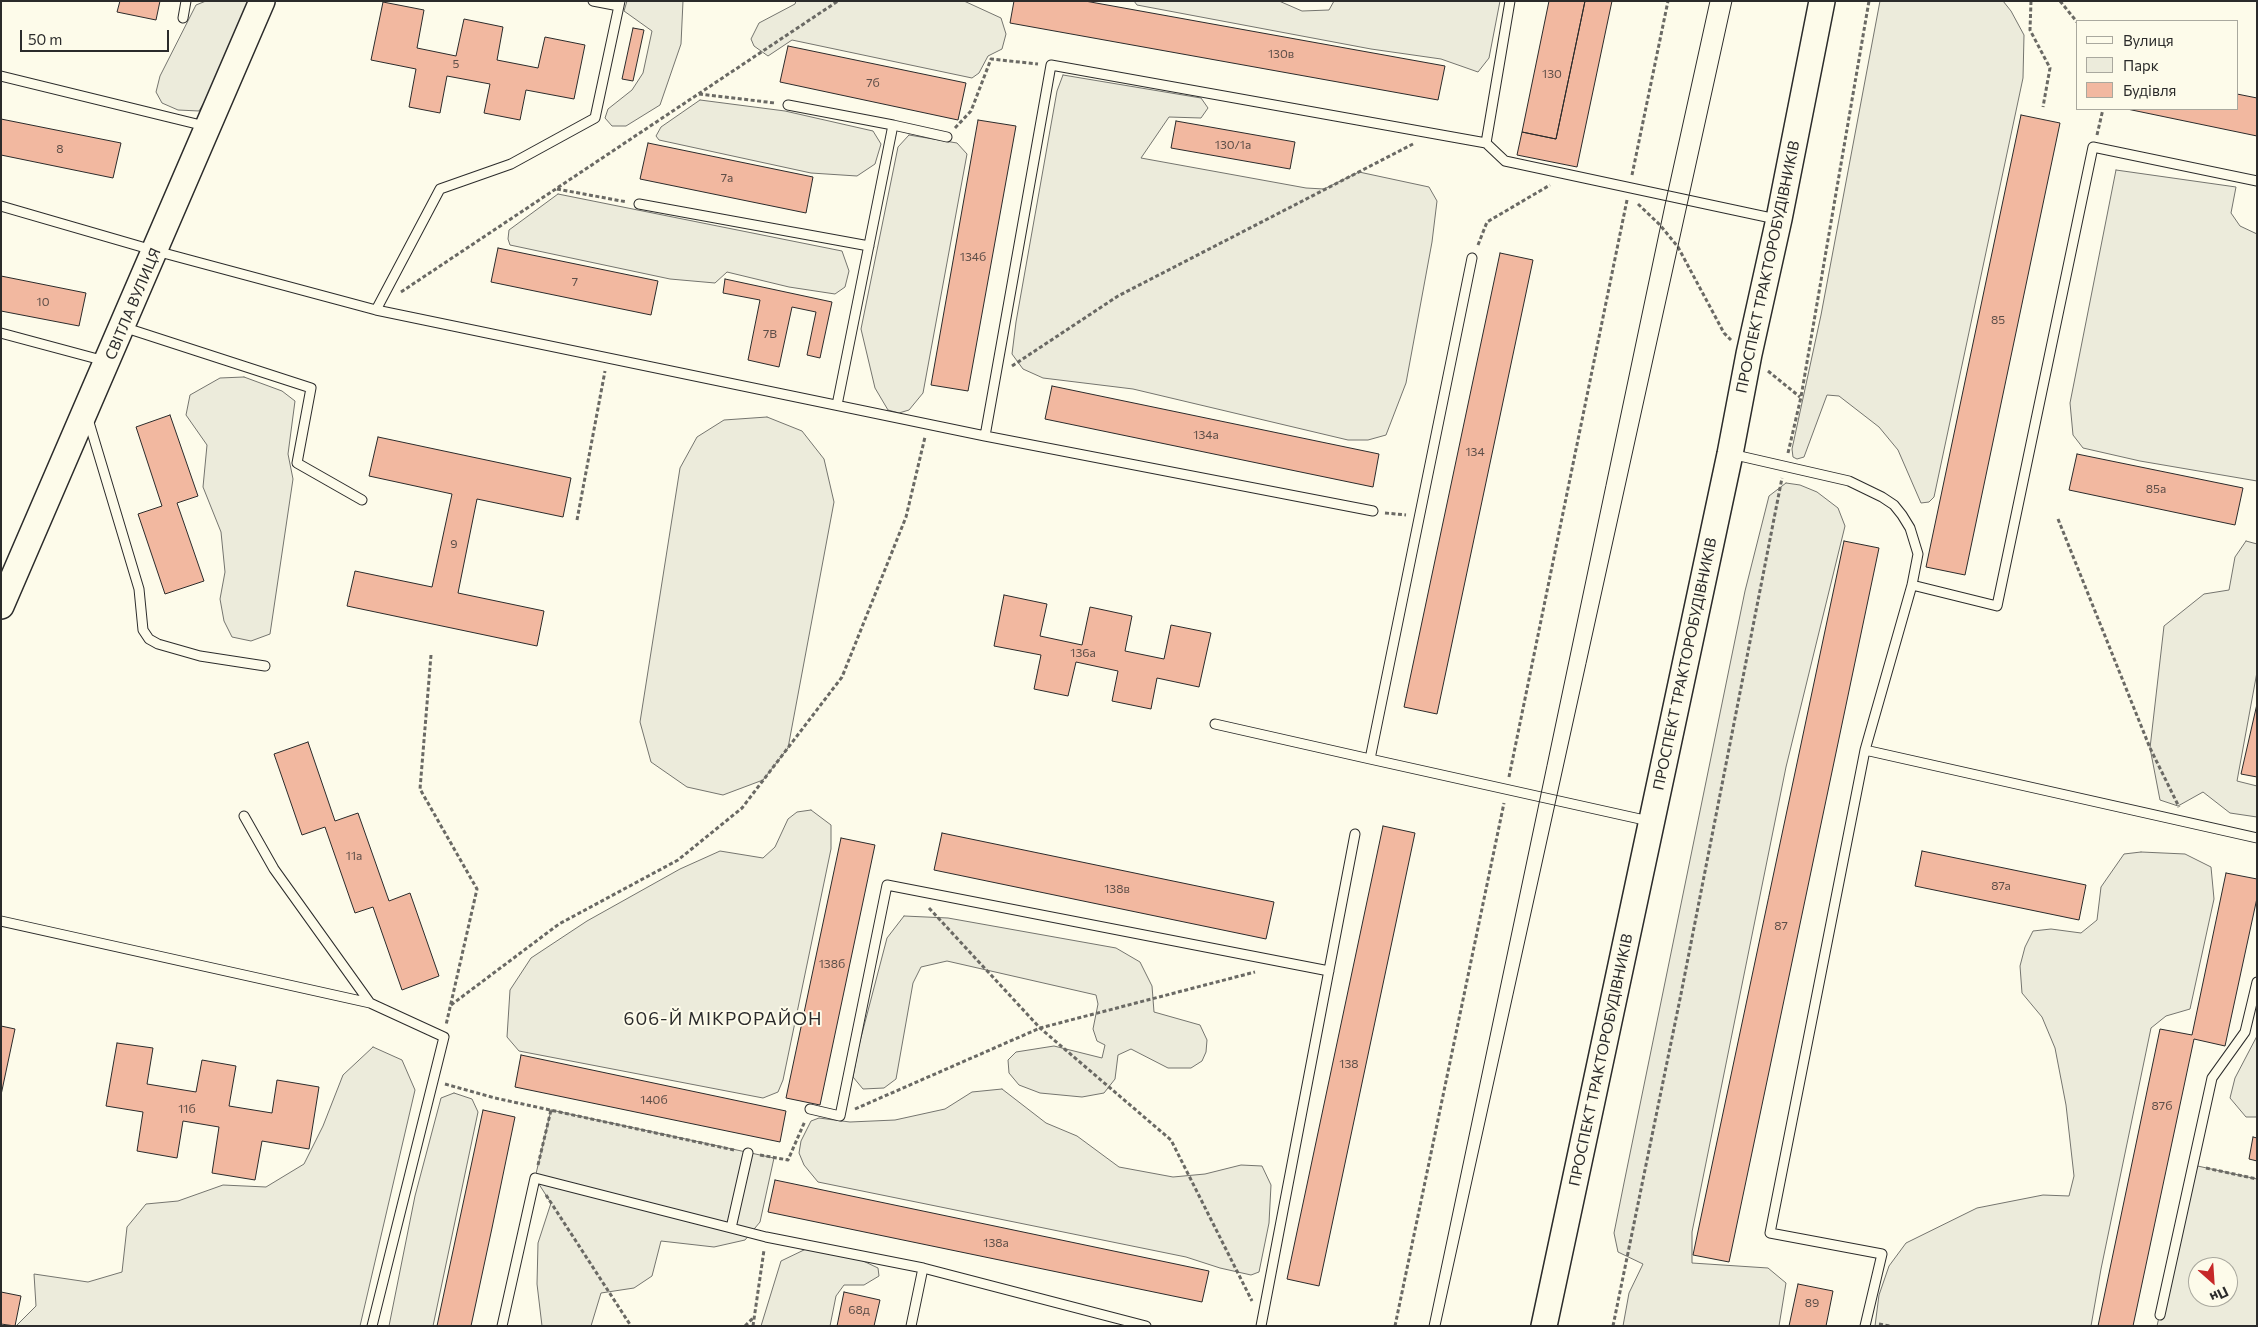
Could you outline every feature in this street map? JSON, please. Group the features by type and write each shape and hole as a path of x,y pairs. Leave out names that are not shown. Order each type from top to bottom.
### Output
{"main road":[{"name":"СВІТЛА ВУЛИЦЯ","path":"1,606 156,252 262,1"},
{"name":"ПРОСПЕКТ ТРАКТОРОБУДІВНИКІВ","path":"1544,1326 1730,454 1822,1"}],"lane":[{"path":"183,18 186,1"},
{"path":"376,310 440,189 511,164 595,118 619,3 593,1"},
{"path":"1486,144 1510,1"},
{"path":"985,436 1051,65 1486,144 1505,161 1779,219"},
{"path":"1,76 209,127"},
{"path":"788,104 947,137"},
{"path":"837,405 893,125"},
{"path":"1912,585 1997,606 2094,147 2257,181"},
{"path":"639,204 868,246"},
{"path":"1,206 156,252 376,310 985,436 1373,511"},
{"path":"1370,759 1472,258"},
{"path":"123,326 311,388 297,463 362,500"},
{"path":"1,334 108,362"},
{"path":"86,412 139,589 143,630 158,644 200,656 265,666"},
{"path":"1730,454 1849,481 1882,497 1894,505 1910,528 1918,554 1912,585 1865,750 1770,1232 1882,1254 1865,1326"},
{"path":"1215,724 1652,821"},
{"path":"1865,750 2257,838"},
{"path":"244,816 274,869 370,1004"},
{"path":"1262,1324 1355,834"},
{"path":"810,1109 840,1116 888,885 1329,971"},
{"path":"1,921 370,1004 444,1038 372,1326"},
{"path":"2160,1315 2212,1078 2245,1032 2257,982"},
{"path":"731,1228 748,1153"},
{"path":"502,1326 535,1178 766,1237 923,1268 1146,1326"},
{"path":"911,1326 923,1268"}],"path":[{"path":"376,310 838,1"},
{"path":"1630,188 1668,1"},
{"path":"1612,1326 1681,994 1784,467 1800,397 1869,1"},
{"path":"2031,1 2030,30 2050,68 2043,107"},
{"path":"2060,1 2076,21"},
{"path":"947,137 971,111 991,59 1051,65"},
{"path":"699,94 788,104"},
{"path":"2094,147 2103,110"},
{"path":"995,378 1118,296 1432,134"},
{"path":"1472,258 1487,222 1568,174"},
{"path":"556,189 639,204"},
{"path":"1396,1326 1628,194 1660,225 1678,247 1724,334 1734,342"},
{"path":"578,520 607,358"},
{"path":"1764,367 1800,397"},
{"path":"451,1005 559,924 678,860 742,808 842,677 906,517 928,424"},
{"path":"1373,511 1419,517"},
{"path":"2058,519 2150,748 2186,822"},
{"path":"431,655 420,789 477,889 444,1038"},
{"path":"912,890 1040,1028 1171,1140 1262,1324"},
{"path":"840,1116 1040,1028 1287,963"},
{"path":"433,1080 495,1098 788,1160 810,1109"},
{"path":"551,1110 535,1178 631,1326"},
{"path":"2193,1165 2257,1179"},
{"path":"753,1326 766,1237"},
{"path":"744,1326 754,1318"}],"green space":[{"path":"206,1 255,1 230,59 199,111 178,110 162,103 156,92 160,76 196,5"},
{"path":"627,1 683,1 681,44 660,105 626,126 612,126 605,118 608,109 632,90 643,73 652,31 624,11"},
{"path":"796,1 964,1 1001,18 1006,34 1002,49 988,56 979,73 972,78 792,40 768,56 754,46 751,39 759,23 795,4"},
{"path":"1134,1 1279,1 1302,11 1329,10 1334,1 1500,1 1489,58 1478,72 1441,59 1371,49 1137,5"},
{"path":"1880,1 2003,1 2011,11 2024,35 2023,78 1934,497 1929,502 1921,503 1898,450 1879,427 1839,396 1827,395 1804,457 1797,459 1793,457 1792,449 1821,315"},
{"path":"1063,75 1201,98 1208,108 1201,118 1169,117 1141,158 1306,188 1324,189 1359,172 1429,187 1437,201 1432,242 1406,383 1386,435 1368,440 1348,440 1133,389 1043,378 1023,369 1012,354 1016,322 1057,91"},
{"path":"700,100 785,111 873,131 881,144 875,164 857,176 811,173 659,140 656,136 661,127"},
{"path":"909,135 957,143 967,154 923,393 909,410 899,413 888,410 875,388 861,329 898,147"},
{"path":"2116,170 2236,187 2231,213 2240,226 2257,234 2257,481 2140,461 2083,448 2073,435 2070,403"},
{"path":"558,194 842,251 849,271 845,287 835,294 789,287 727,272 715,283 670,279 510,245 508,239 509,230"},
{"path":"244,377 282,391 295,401 288,454 293,479 270,634 251,641 232,637 224,621 220,599 225,572 221,532 203,487 207,445 186,415 190,395 220,378"},
{"path":"767,417 802,431 824,459 834,502 788,748 763,780 723,795 687,787 651,762 640,722 680,468 697,437 724,420"},
{"path":"1786,483 1800,485 1817,492 1838,508 1845,526 1786,767 1692,1232 1692,1263 1768,1268 1786,1283 1779,1326 1623,1326 1629,1293 1643,1264 1618,1252 1614,1233 1745,591 1769,496"},
{"path":"2246,541 2257,544 2257,672 2237,781 2257,786 2257,817 2230,813 2203,792 2178,806 2160,800 2150,748 2164,626 2204,594 2229,590 2235,557"},
{"path":"811,810 831,825 831,849 783,1080 778,1092 763,1098 519,1051 507,1037 510,990 531,958 587,921 680,869 720,851 763,858 775,847 788,819 797,812"},
{"path":"2141,852 2185,854 2211,867 2214,899 2190,1009 2166,1016 2151,1028 2091,1326 1875,1326 1879,1295 1889,1266 1906,1243 1977,1208 2043,1195 2069,1196 2074,1176 2066,1105 2055,1048 2042,1017 2022,993 2020,966 2025,947 2033,931 2051,929 2081,933 2097,920 2101,887 2124,854"},
{"path":"904,916 948,918 1116,948 1140,962 1152,986 1154,1012 1200,1025 1207,1040 1206,1052 1202,1061 1191,1068 1168,1068 1131,1049 1118,1055 1115,1079 1104,1093 1082,1097 1040,1093 1019,1085 1009,1073 1008,1060 1016,1052 1054,1046 1102,1058 1105,1045 1097,1041 1093,1029 1098,1004 1096,995 947,961 921,967 913,983 896,1079 884,1088 863,1089 853,1077 858,1049 887,938"},
{"path":"2257,1036 2257,1117 2246,1117 2230,1098 2235,1078"},
{"path":"373,1047 402,1060 415,1090 360,1326 16,1326 36,1306 34,1274 88,1282 122,1272 127,1227 146,1204 178,1201 223,1185 266,1187 304,1164 323,1126 343,1075"},
{"path":"1002,1089 1046,1123 1077,1136 1119,1167 1173,1177 1205,1174 1241,1165 1262,1166 1271,1185 1269,1223 1259,1272 1251,1275 1220,1268 1186,1257 818,1182 804,1165 799,1153 801,1141 811,1121 819,1118 850,1122 895,1120 945,1109 972,1092"},
{"path":"454,1093 472,1099 478,1112 433,1326 389,1326 415,1196 441,1098"},
{"path":"551,1110 774,1158 760,1222 745,1240 714,1247 661,1241 652,1276 634,1288 601,1293 591,1326 542,1326 537,1284 538,1243 551,1203 535,1178"},
{"path":"2193,1165 2257,1179 2257,1326 2157,1326"},
{"path":"806,1249 861,1260 878,1268 879,1276 864,1285 844,1285 836,1296 830,1326 761,1326 781,1261"}],"building":[{"path":"120,1 160,1 156,20 117,12"},
{"path":"1014,1 1085,1 1445,66 1438,100 1010,23"},
{"path":"1549,1 1585,1 1556,139 1522,132"},
{"path":"1585,1 1612,1 1577,167 1517,155 1522,132 1556,139"},
{"path":"383,2 424,10 417,48 456,56 464,19 503,27 497,60 538,68 545,37 585,45 574,99 526,90 520,120 484,113 490,84 447,76 440,113 409,107 416,69 371,60"},
{"path":"633,28 644,30 633,81 622,79"},
{"path":"788,46 966,83 958,120 780,82"},
{"path":"2238,94 2257,98 2257,136 2132,110 2238,110"},
{"path":"2021,115 2060,123 1965,575 1926,567"},
{"path":"1,119 121,143 113,178 1,155"},
{"path":"978,120 1016,126 968,391 931,385"},
{"path":"1176,121 1295,142 1290,169 1171,148"},
{"path":"648,143 813,177 806,213 640,179"},
{"path":"498,248 658,281 651,315 491,282"},
{"path":"1500,253 1533,260 1437,714 1404,707"},
{"path":"1,276 86,293 79,326 1,311"},
{"path":"725,279 832,302 820,358 807,355 816,312 792,307 779,367 748,360 760,300 723,293"},
{"path":"1052,386 1379,454 1373,487 1045,419"},
{"path":"170,415 198,496 177,503 204,581 165,594 138,514 162,506 136,427"},
{"path":"378,437 571,478 563,517 477,499 458,593 544,611 537,646 347,606 355,571 432,587 452,494 369,476"},
{"path":"2077,454 2243,488 2235,525 2069,490"},
{"path":"1844,541 1879,548 1729,1262 1693,1255"},
{"path":"1004,595 1047,604 1040,636 1082,645 1090,607 1132,616 1125,651 1164,659 1171,625 1211,633 1199,687 1157,678 1151,709 1112,701 1118,671 1076,662 1068,696 1034,689 1041,655 994,646"},
{"path":"2257,704 2257,777 2241,774"},
{"path":"308,742 335,821 358,813 389,901 410,893 439,976 402,990 373,907 355,913 325,827 302,835 274,754"},
{"path":"1383,826 1415,833 1319,1286 1287,1279"},
{"path":"942,833 1274,902 1266,939 934,870"},
{"path":"841,838 875,845 820,1105 786,1098"},
{"path":"1922,851 2086,885 2079,920 1915,886"},
{"path":"2226,873 2257,879 2257,898 2225,1046 2194,1039 2133,1326 2098,1326 2160,1029 2192,1035"},
{"path":"1,1026 15,1029 1,1095"},
{"path":"117,1043 153,1048 147,1084 196,1092 202,1060 236,1066 229,1106 272,1113 277,1080 319,1087 309,1149 262,1141 255,1180 212,1173 219,1127 183,1121 177,1158 137,1151 143,1112 106,1106"},
{"path":"521,1055 786,1111 780,1142 515,1087"},
{"path":"483,1110 515,1117 492,1228 471,1326 437,1326"},
{"path":"2253,1137 2257,1138 2257,1161 2249,1159"},
{"path":"775,1180 1209,1271 1202,1302 768,1212"},
{"path":"1798,1284 1833,1291 1826,1326 1789,1326"},
{"path":"1,1292 21,1296 15,1326 1,1324"},
{"path":"844,1292 880,1300 874,1326 837,1326"}],"tram line":[{"path":"1429,1326 1665,205 1710,1"},
{"path":"1440,1326 1732,1"}],"district":[{"name":"606-Й МІКРОРАЙОН","path":"723,1019"}]}
